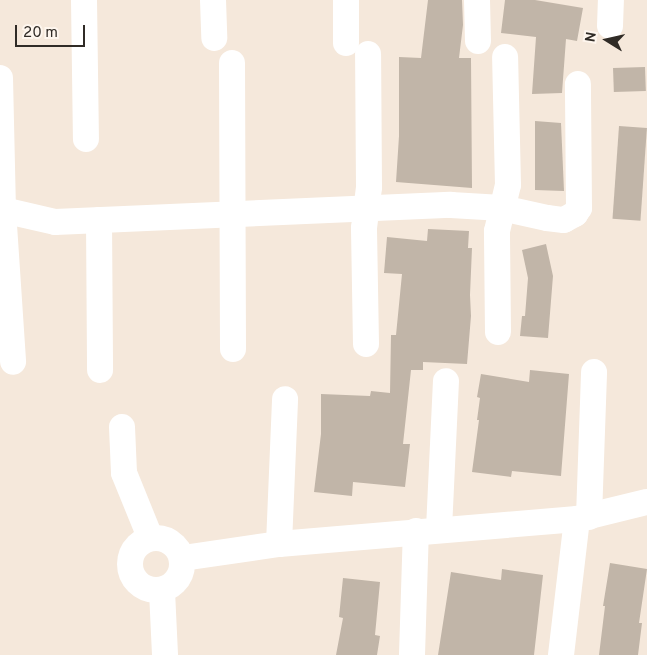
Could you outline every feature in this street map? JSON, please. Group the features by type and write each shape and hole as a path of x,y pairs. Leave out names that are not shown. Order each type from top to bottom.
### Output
{"street":[{"path":"84,0 86,139"},
{"path":"213,0 214,38"},
{"path":"346,0 357,49 369,187 364,228 366,344"},
{"path":"478,0 478,41"},
{"path":"610,26 611,0"},
{"path":"498,332 497,231 508,185 505,57"},
{"path":"232,63 233,349"},
{"path":"0,78 3,210 13,362"},
{"path":"3,210 56,222 451,205 502,208 564,220 575,214 579,208 578,84"},
{"path":"99,220 100,370"},
{"path":"561,655 583,518 594,372"},
{"path":"412,655 446,381"},
{"path":"279,544 285,399"},
{"path":"122,426 124,473 150,537"},
{"path":"183,558 279,544 583,518 647,502"},
{"path":"150,537 171,541 183,558 179,578 162,590 142,587 130,570 133,549 150,537"},
{"path":"162,590 165,655"}],"building":[{"path":"428,0 462,0 463,25 459,58 471,58 472,188 396,182 399,136 399,57 421,58"},
{"path":"505,0 535,0 583,8 577,41 566,39 562,93 532,94 536,37 501,33"},
{"path":"645,67 646,91 614,92 613,68"},
{"path":"535,121 561,123 564,191 535,190"},
{"path":"619,126 647,128 640,221 613,219"},
{"path":"428,229 469,231 468,248 472,248 471,316 467,364 423,362 423,370 411,370 403,444 410,444 405,487 353,482 352,496 314,492 321,434 321,394 370,396 371,391 390,393 391,335 396,335 402,274 384,273 387,237 427,241"},
{"path":"546,244 553,276 548,338 520,336 522,316 525,316 528,278 522,250"},
{"path":"530,370 569,374 561,476 512,471 511,477 472,472 479,420 477,420 480,398 477,397 481,374 529,382"},
{"path":"610,563 647,569 639,623 642,623 638,655 599,655 605,606 603,606"},
{"path":"502,569 543,575 534,655 438,655 451,572 501,580"},
{"path":"343,578 380,582 375,635 380,636 377,655 336,655 343,618 339,617"}]}
